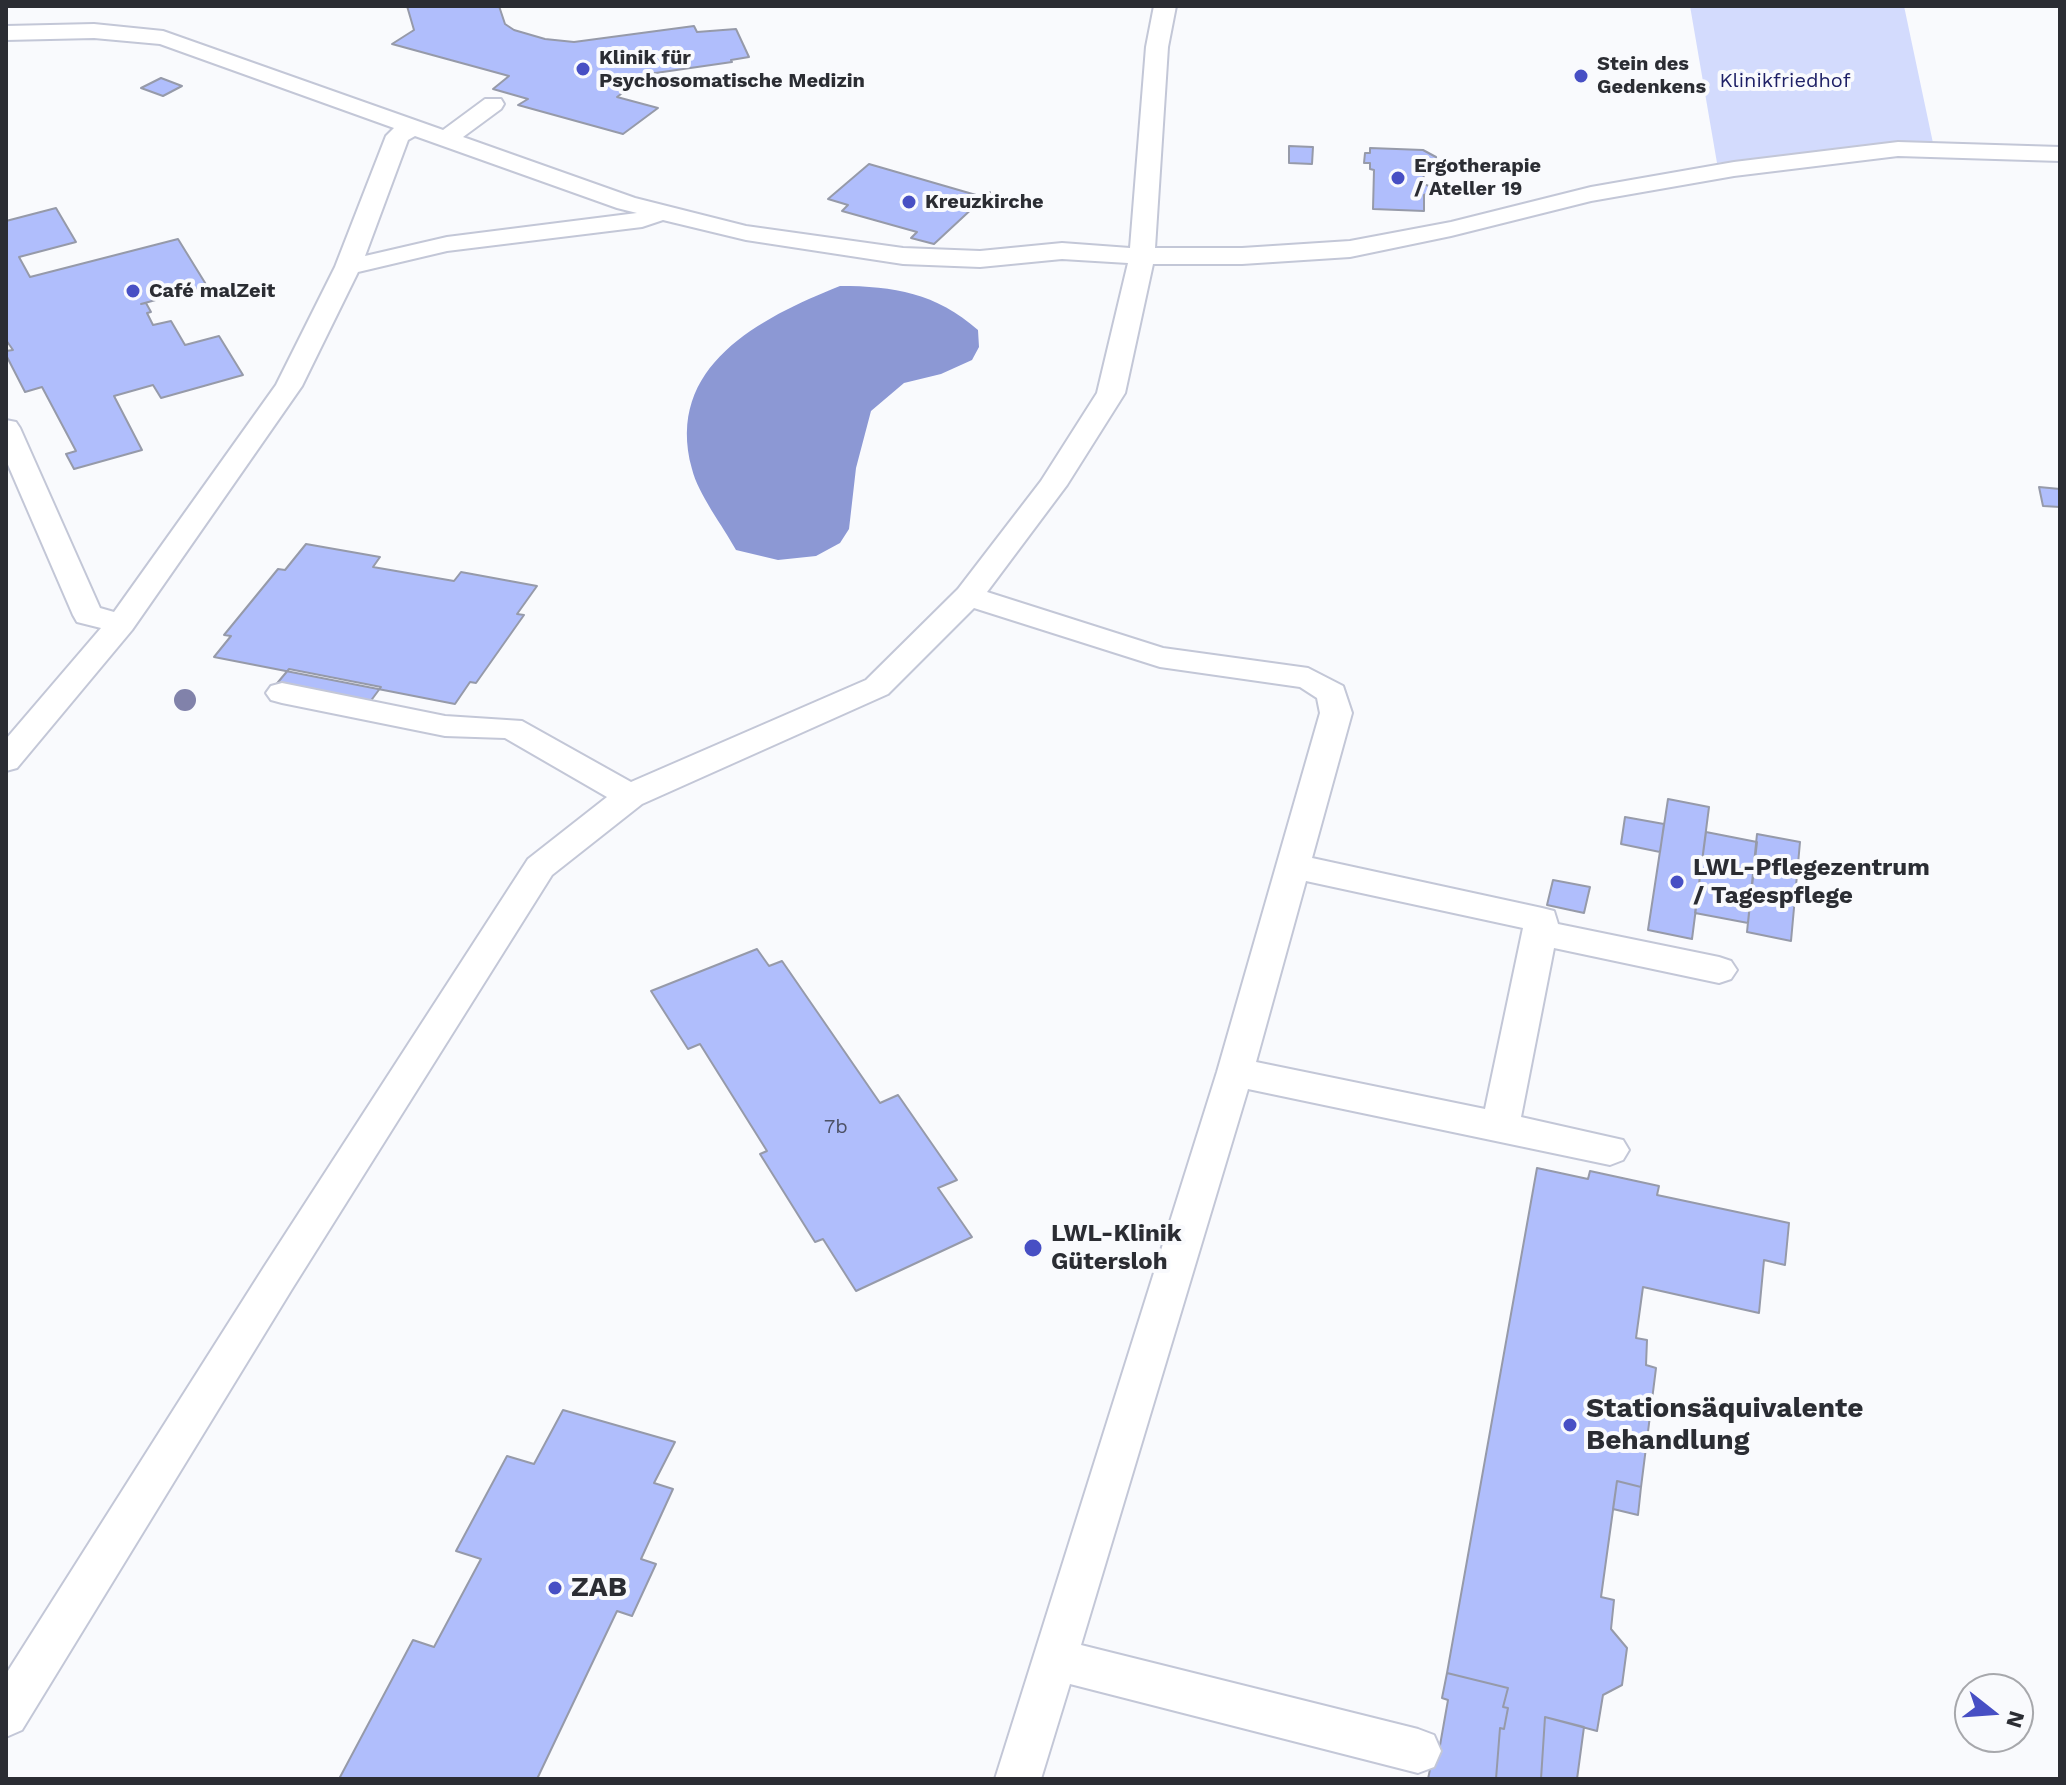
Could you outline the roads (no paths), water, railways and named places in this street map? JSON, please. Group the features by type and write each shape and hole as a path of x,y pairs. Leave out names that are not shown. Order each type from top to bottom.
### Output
{"lane":[{"path":"6,1715 278,1278 540,867 630,796 877,687 969,596 1053,485 1111,393 1142,256 1157,47 1165,6"},
{"path":"6,33 94,31 163,38 660,213 746,233 903,256 980,259 1062,251 1142,256 1242,256 1375,246 1591,194 1734,169 1898,149 2060,154"},
{"path":"445,139 493,104"},
{"path":"6,760 121,623 289,386 348,267 398,136 412,127"},
{"path":"348,267 447,244 642,220 660,213"},
{"path":"6,428 88,615 121,623"},
{"path":"969,596 1160,657 1308,678 1332,693 1336,713 1235,1072 1018,1779"},
{"path":"282,693 445,726 511,728 630,796"},
{"path":"1292,866 1542,920 1500,1127"},
{"path":"1540,933 1719,970"},
{"path":"1235,1072 1610,1150"},
{"path":"1055,1659 1418,1751"}],"water":[{"path":"840,286 896,290 930,300 962,317 978,330 979,347 972,360 941,374 904,383 871,411 856,468 849,529 840,543 816,556 778,560 736,550 705,499 692,469 687,433 692,401 705,374 726,351 751,331 779,314"}],"place":[{"name":"Klinik für Psychosomatische Medizin","path":"583,69"},
{"name":"Stein des Gedenkens","path":"1581,76"},
{"name":"Ergotherapie / Ateller 19","path":"1398,178"},
{"name":"Kreuzkirche","path":"909,202"},
{"name":"Café malZeit","path":"133,291"},
{"name":"LWL-Pflegezentrum / Tagespflege","path":"1677,882"},
{"name":"LWL-Klinik Gütersloh","path":"1033,1248"},
{"name":"Stationsäquivalente Behandlung","path":"1570,1425"},
{"name":"ZAB","path":"555,1588"}],"park label":[{"name":"Klinikfriedhof","path":"1785,81"}]}
